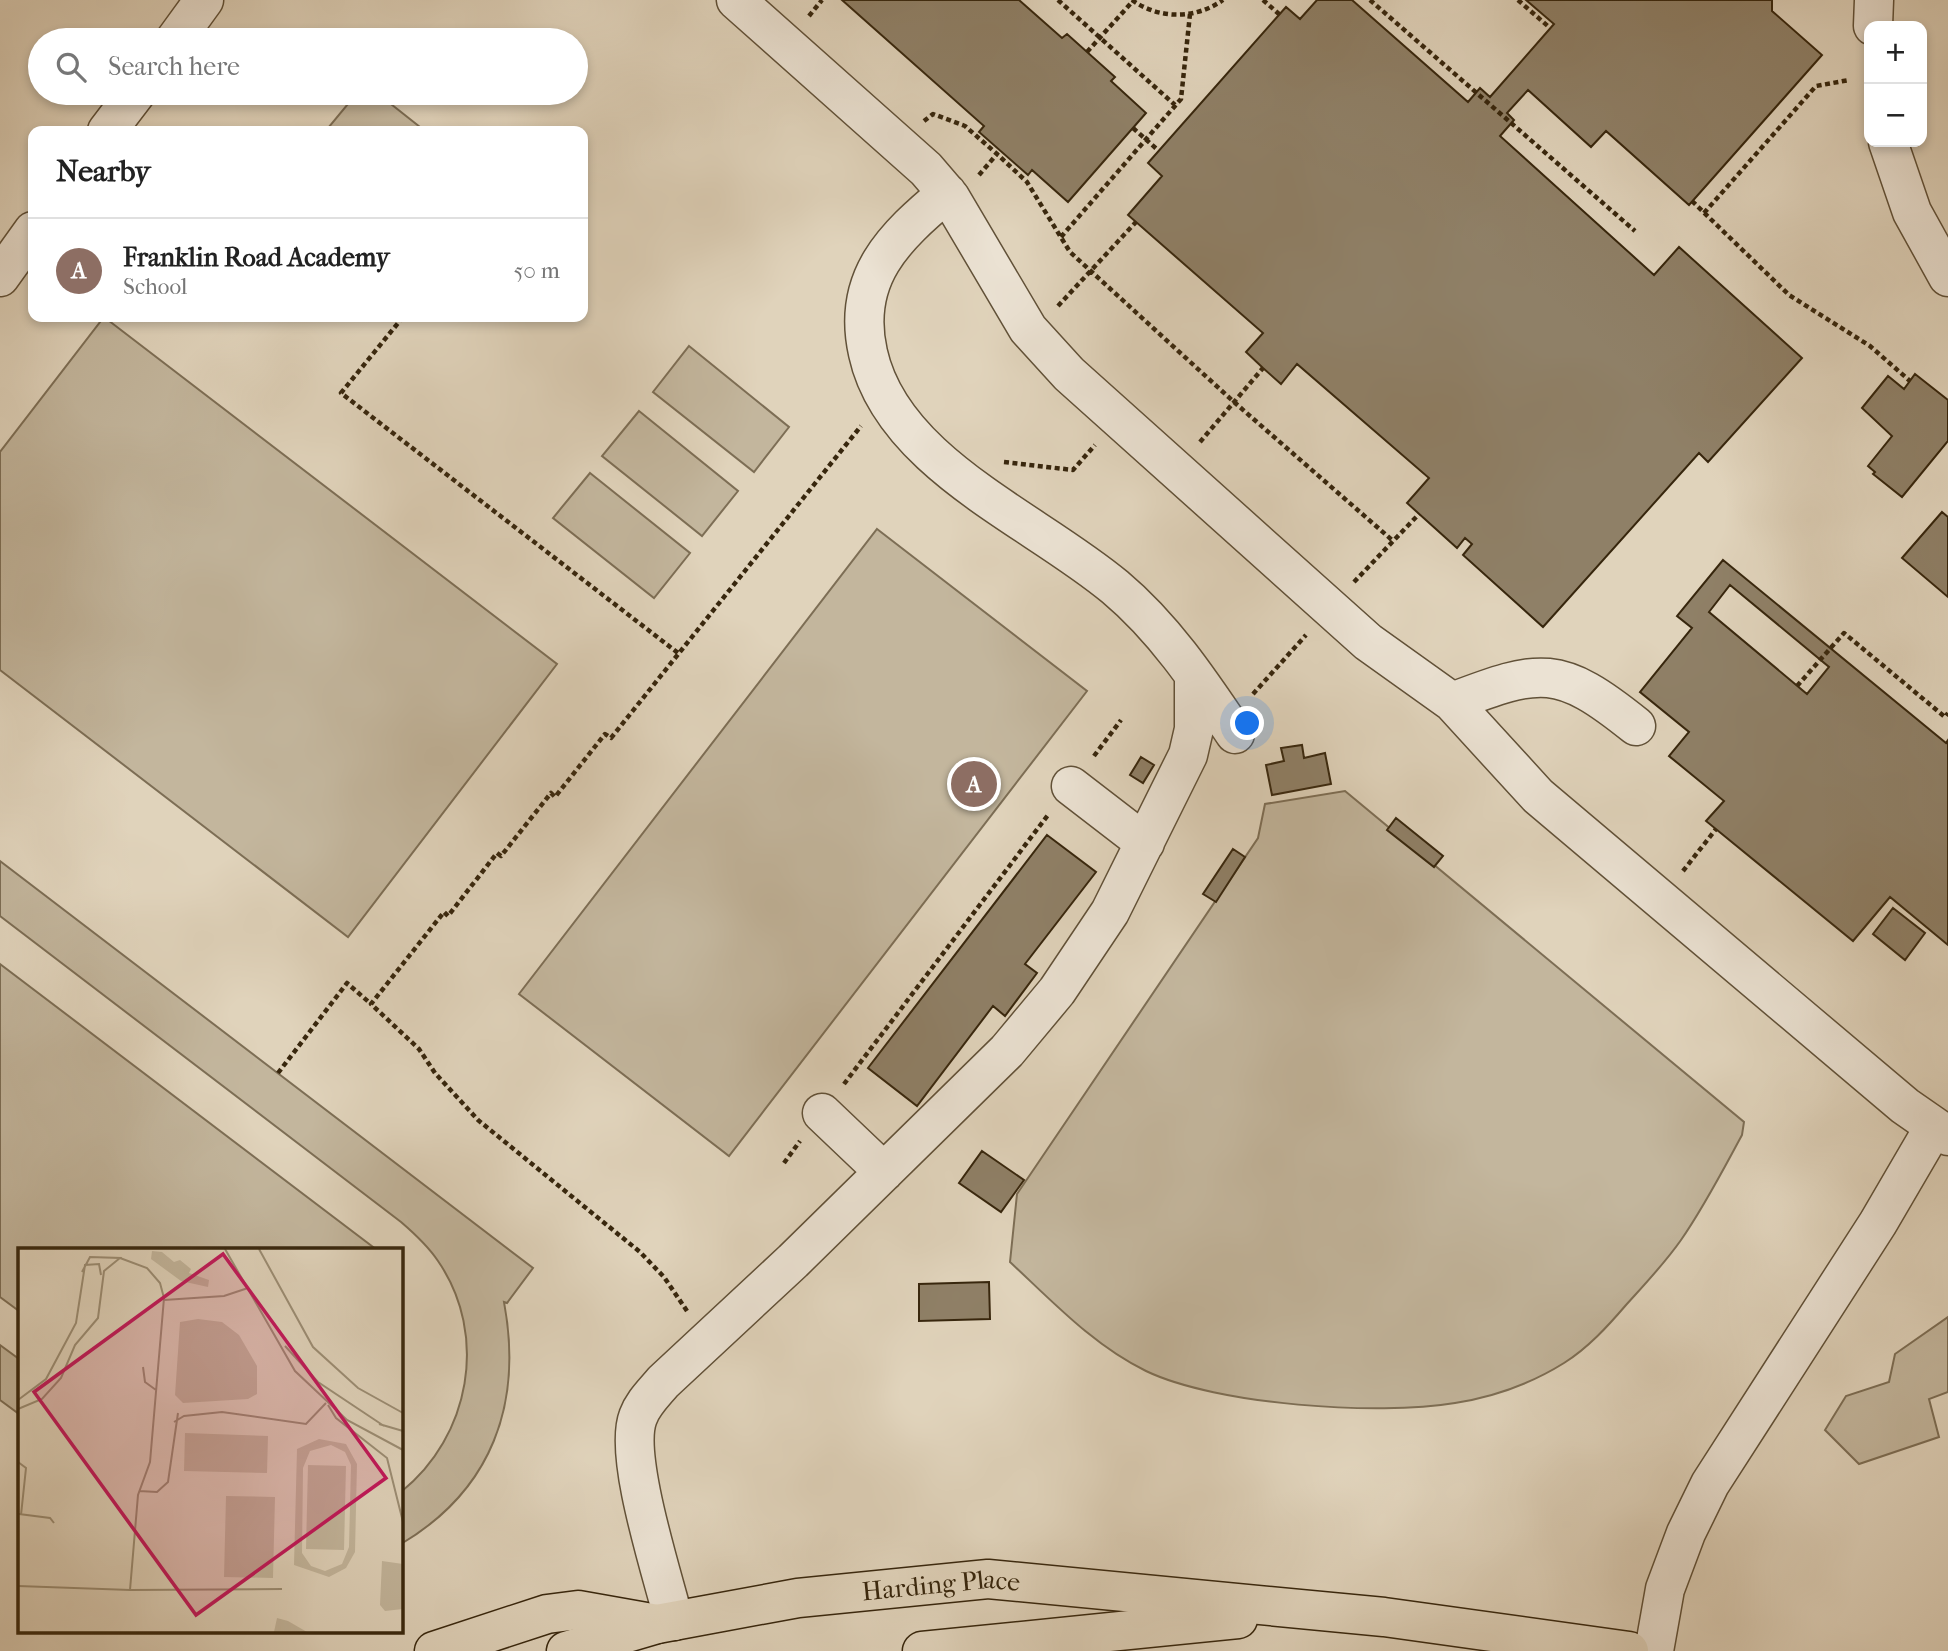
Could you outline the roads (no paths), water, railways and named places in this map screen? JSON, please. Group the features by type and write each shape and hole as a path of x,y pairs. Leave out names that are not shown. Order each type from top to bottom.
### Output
{"main road":[{"name":"Harding Place","path":"566,1651 665,1623 798,1598 988,1579 1321,1611 1629,1651"},
{"path":"434,1651 547,1614 578,1610 665,1623"},
{"name":"Harding Place","path":"922,1651 1321,1611"}],"lane":[{"path":"184,28 204,0"},
{"path":"736,0 926,169 961,187 1014,308 1032,334 1069,374 1368,642 1452,702 1538,796 1905,1106 1941,1131 1878,1223 1710,1484 1686,1533 1665,1588 1654,1651"},
{"path":"1873,21 1874,0"},
{"path":"111,126 127,105"},
{"path":"1890,147 1912,212 1948,277"},
{"path":"961,187 900,235 872,276 864,316 866,344 873,375 884,398 914,438 955,472 1114,586 1146,615 1172,646 1235,734"},
{"path":"0,277 28,239"},
{"path":"1452,702 1497,685 1545,676 1567,681 1600,697 1636,726"},
{"path":"665,1623 639,1484 634,1434 638,1417 647,1400 1007,1051 1057,991 1110,912 1192,745 1195,729 1194,677"},
{"path":"1071,786 1145,843"},
{"path":"822,1113 884,1172"}],"place":[{"name":"Franklin Road Academy","path":"974,784"}]}
